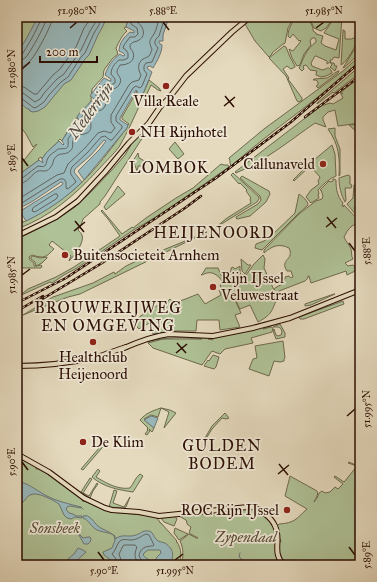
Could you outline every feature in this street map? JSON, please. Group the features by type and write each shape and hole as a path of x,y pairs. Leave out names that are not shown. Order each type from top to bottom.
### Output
{"main road":[{"path":"154,115 163,107 186,76 250,17"},
{"path":"17,236 47,222 65,211 85,194 170,97"},
{"path":"17,366 68,363 98,357 152,339 173,335 207,336 252,328 318,307 360,289"},
{"path":"17,454 49,472 84,498 112,510 139,512 159,516 254,507 267,515 275,525 278,536 277,554 280,561 284,565"}],"green space":[{"path":"17,17 129,17 126,27 124,28 127,31 116,48 118,54 112,59 104,70 103,77 92,89 91,101 77,117 79,120 76,118 74,121 76,123 69,129 62,141 60,139 42,159 41,157 38,159 39,160 17,176 17,167 37,144 33,147 17,122"},
{"path":"253,17 294,17 288,28 285,43 269,57 255,41 245,24"},
{"path":"296,17 308,17 313,31 316,34 323,36 321,43 336,50 339,39 324,33 335,17 342,17 339,58 334,57 330,60 331,63 334,63 335,66 337,66 335,71 330,67 332,65 330,62 327,64 327,61 316,56 311,63 312,66 322,70 329,68 332,73 321,77 316,75 317,71 310,70 306,65 303,66 304,69 302,71 299,68 307,51 316,42 315,38 312,38 310,41 311,45 304,54 300,65 297,66 289,49 293,51 301,41 299,41 293,34 290,38 288,36 289,28"},
{"path":"309,17 334,17 326,28 321,31 314,28"},
{"path":"358,29 360,30 359,39 349,57 341,65 343,30 345,31 345,39 352,39 356,38"},
{"path":"284,46 286,47 295,67 291,69 287,66 283,69 289,78 288,79 302,98 299,102 297,101 286,76 269,58"},
{"path":"356,49 359,53 360,51 360,53 343,68 354,50"},
{"path":"360,56 360,61 345,75 231,166 229,158 264,129 343,71"},
{"path":"360,66 360,73 317,104 317,103"},
{"path":"338,71 338,73 318,88 316,86 318,85 318,82 313,80 314,79 327,78"},
{"path":"360,77 360,123 338,126 335,110 328,112 323,117 326,127 315,123 267,157 247,168 236,173 235,172 321,106 330,103 333,104 343,98 341,94 343,93 340,93"},
{"path":"149,80 161,91 151,85 119,147 114,153 80,188 51,212 17,229 17,225 41,213 56,203 77,187 91,173 127,128 127,125 129,124 122,119 122,117 137,91 143,94"},
{"path":"159,112 100,204 83,219 78,230 83,238 71,259 69,261 71,256 52,241 49,245 54,249 47,255 40,257 32,255 29,257 34,263 34,266 41,265 41,268 17,267 17,239 57,219 75,207 111,171 125,155 132,143 144,130 146,130 145,129"},
{"path":"360,124 360,135 349,125"},
{"path":"335,128 335,136 340,149 339,176 337,146 328,129"},
{"path":"175,142 184,154 178,159 169,149"},
{"path":"332,145 335,154 336,176 318,190 319,198 311,203 306,197 311,190 319,184 318,181 320,177 310,166 294,181 293,180"},
{"path":"138,153 139,158 145,163 138,166 137,171 133,161"},
{"path":"360,159 360,204 359,202 354,208 359,214 357,216 347,204 353,198 354,185 356,184"},
{"path":"221,164 228,165 229,167 158,216 135,229 52,283 50,282 17,297 28,289 56,277 74,267 120,236 101,211 102,210 122,234 193,188"},
{"path":"233,173 259,197 259,199 257,202 215,228 227,218 251,203 251,198 246,191 247,190 231,175"},
{"path":"348,175 350,176 350,184 352,185 351,188 345,188 345,202 340,190 339,178"},
{"path":"242,176 269,191 270,194 266,202 250,216 237,219 236,217 258,204 261,200 260,196 240,178"},
{"path":"333,179 336,180 337,192 343,203 343,207 344,205 360,222 353,225 344,237 351,249 353,259 345,263 348,266 353,265 355,267 355,271 347,275 346,271 311,283 308,276 305,281 279,291 278,297 275,296 277,299 271,312 258,322 250,305 240,309 235,300 241,313 235,315 240,327 220,330 219,320 197,320 196,331 172,331 153,334 151,322 139,329 133,322 146,312 162,303 165,304 170,299 176,305 182,300 198,294 205,304 221,295 219,290 221,288 220,285 223,283 219,277 210,273 201,275 206,268 218,268 225,284 233,276 230,272 231,268 233,267 235,269 240,266 240,273 242,275 246,275 263,255 265,259 264,268 274,290 284,283 283,279 285,279 285,277 293,277 291,271 287,271 285,267 290,255 289,248 285,246 273,247 264,253 264,250 300,213 316,201 322,199 323,196 320,190 329,181 333,181"},
{"path":"118,186 125,194 106,210 104,207"},
{"path":"299,194 304,198 308,205 262,250 255,248 256,244 271,236 295,213"},
{"path":"207,232 80,294 68,297 23,315 53,297 93,283 114,272 115,274 126,266 149,255"},
{"path":"33,256 47,258 36,266 35,262 31,259"},
{"path":"241,259 248,265 251,265 245,274 242,271"},
{"path":"334,294 311,305 305,306 305,304"},
{"path":"343,301 344,304 304,319 300,319 299,317"},
{"path":"312,310 263,329 273,328 272,332 251,338 253,343 225,349 220,354 212,351 202,365 153,348 148,343 163,339 202,339 174,338 161,339 147,342 170,336 211,338 208,339 213,340 212,338"},
{"path":"280,324 285,333 285,337 276,339 273,331 274,329 276,335 278,336 281,335 282,332 280,328 273,327"},
{"path":"283,341 284,361 274,361 269,376 249,369 253,359 257,358 255,346"},
{"path":"213,355 219,357 216,367 214,369 204,366 208,360 209,361"},
{"path":"161,408 176,413 164,428 169,412"},
{"path":"161,408 158,417 151,415 144,419 154,428 152,432 149,429 150,431 147,435 145,434 148,428 140,420 149,412"},
{"path":"225,413 229,418 222,418 205,438 212,426"},
{"path":"106,440 107,442 83,470 81,469"},
{"name":"Sonsbeek","path":"17,457 49,475 83,500 83,502 84,501 110,512 156,517 179,545 181,553 180,565 17,565"},
{"path":"349,462 360,467 360,565 285,565 279,558 278,541 281,542 277,526 279,524 289,523 295,520 307,509 285,496 290,476 317,491 314,502 319,493 322,491 325,493 330,492 335,487 338,489 343,484 334,477 335,476 344,482 345,481 357,466 348,463"},
{"path":"98,469 100,471 96,477 108,484 121,488 130,488 140,474 143,476 133,492 111,488 96,480 92,477"},
{"path":"90,478 92,479 83,493 89,496 97,483 98,484 90,498 81,492"},
{"path":"114,490 117,491 113,503 124,507 130,497 126,507 124,508 109,507"},
{"name":"Zypendaal","path":"252,508 262,513 272,523 271,524 273,523 282,565 182,565 183,550 180,541 189,534 198,538 189,533 191,527 187,524 186,520 177,515"},
{"path":"174,515 177,519 174,526 164,522 161,518"},
{"path":"175,528 188,534 179,540 174,533"}],"water":[{"path":"38,17 104,17 105,21 89,55 71,80 64,84 45,107 33,112 21,104 17,99 17,53"},
{"name":"Nederrijn","path":"129,17 169,17 163,35 163,41 159,41 162,45 159,57 153,68 150,66 147,67 152,72 143,94 138,96 136,90 120,118 120,120 128,125 127,128 84,180 78,171 106,141 104,140 91,155 75,169 74,172 82,182 63,199 26,221 21,213 22,210 62,185 63,183 61,182 33,201 18,209 23,222 17,225 17,176 39,160 43,163 42,159 46,153 59,141 63,145 64,144 62,141 63,139 76,123 82,125 77,117 78,115 91,101 97,103 97,101 90,96 104,78 111,81 111,79 105,75 109,66 120,54 123,56 125,55 119,51 119,48 124,38 130,32 134,33 134,31 126,27"},
{"path":"151,416 158,418 154,428 144,420"},
{"path":"17,481 28,485 54,499 81,507 70,506 66,509 69,513 76,516 82,516 82,518 67,518 59,504 49,498 37,494 30,495 24,501 17,503 17,498 22,494 21,492 17,493"},
{"path":"83,516 88,516 98,526 112,534 97,530 83,518"},
{"path":"69,530 78,533 83,538 90,537 90,542 88,544 84,544 79,535"},
{"path":"145,531 150,531 157,540 165,543 172,550 173,555 171,565 113,565 112,561 104,555 103,552 112,548 115,539 121,536 133,536","holes":["148,550 160,550 161,553 155,561 149,560 143,555"]},
{"path":"78,548 86,552 72,565 65,565 69,558"}],"waterway":[{"path":"66,530 70,530"},
{"path":"240,553 239,557 244,561 244,565"},
{"path":"235,565 234,561 237,560 238,565"}],"railway":[{"path":"17,303 66,278 216,178 291,122 360,62"},
{"path":"305,117 360,76"},
{"path":"39,301 102,263 201,196"},
{"path":"17,311 43,296"}],"place":[{"name":"Villa Reale","path":"166,86"},
{"name":"NH Rijnhotel","path":"132,132"},
{"name":"Callunaveld","path":"323,164"},
{"name":"Buitensocieteit Arnhem","path":"65,255"},
{"name":"Rijn IJssel Veluwestraat","path":"213,287"},
{"name":"Healthclub Heijenoord","path":"93,342"},
{"name":"De Klim","path":"83,442"},
{"name":"ROC Rijn IJssel","path":"287,510"}],"district":[{"name":"LOMBOK","path":"169,167"},
{"name":"HEIJENOORD","path":"214,232"},
{"name":"BROUWERIJWEG EN OMGEVING","path":"108,316"},
{"name":"GULDEN BODEM","path":"222,454"}]}
